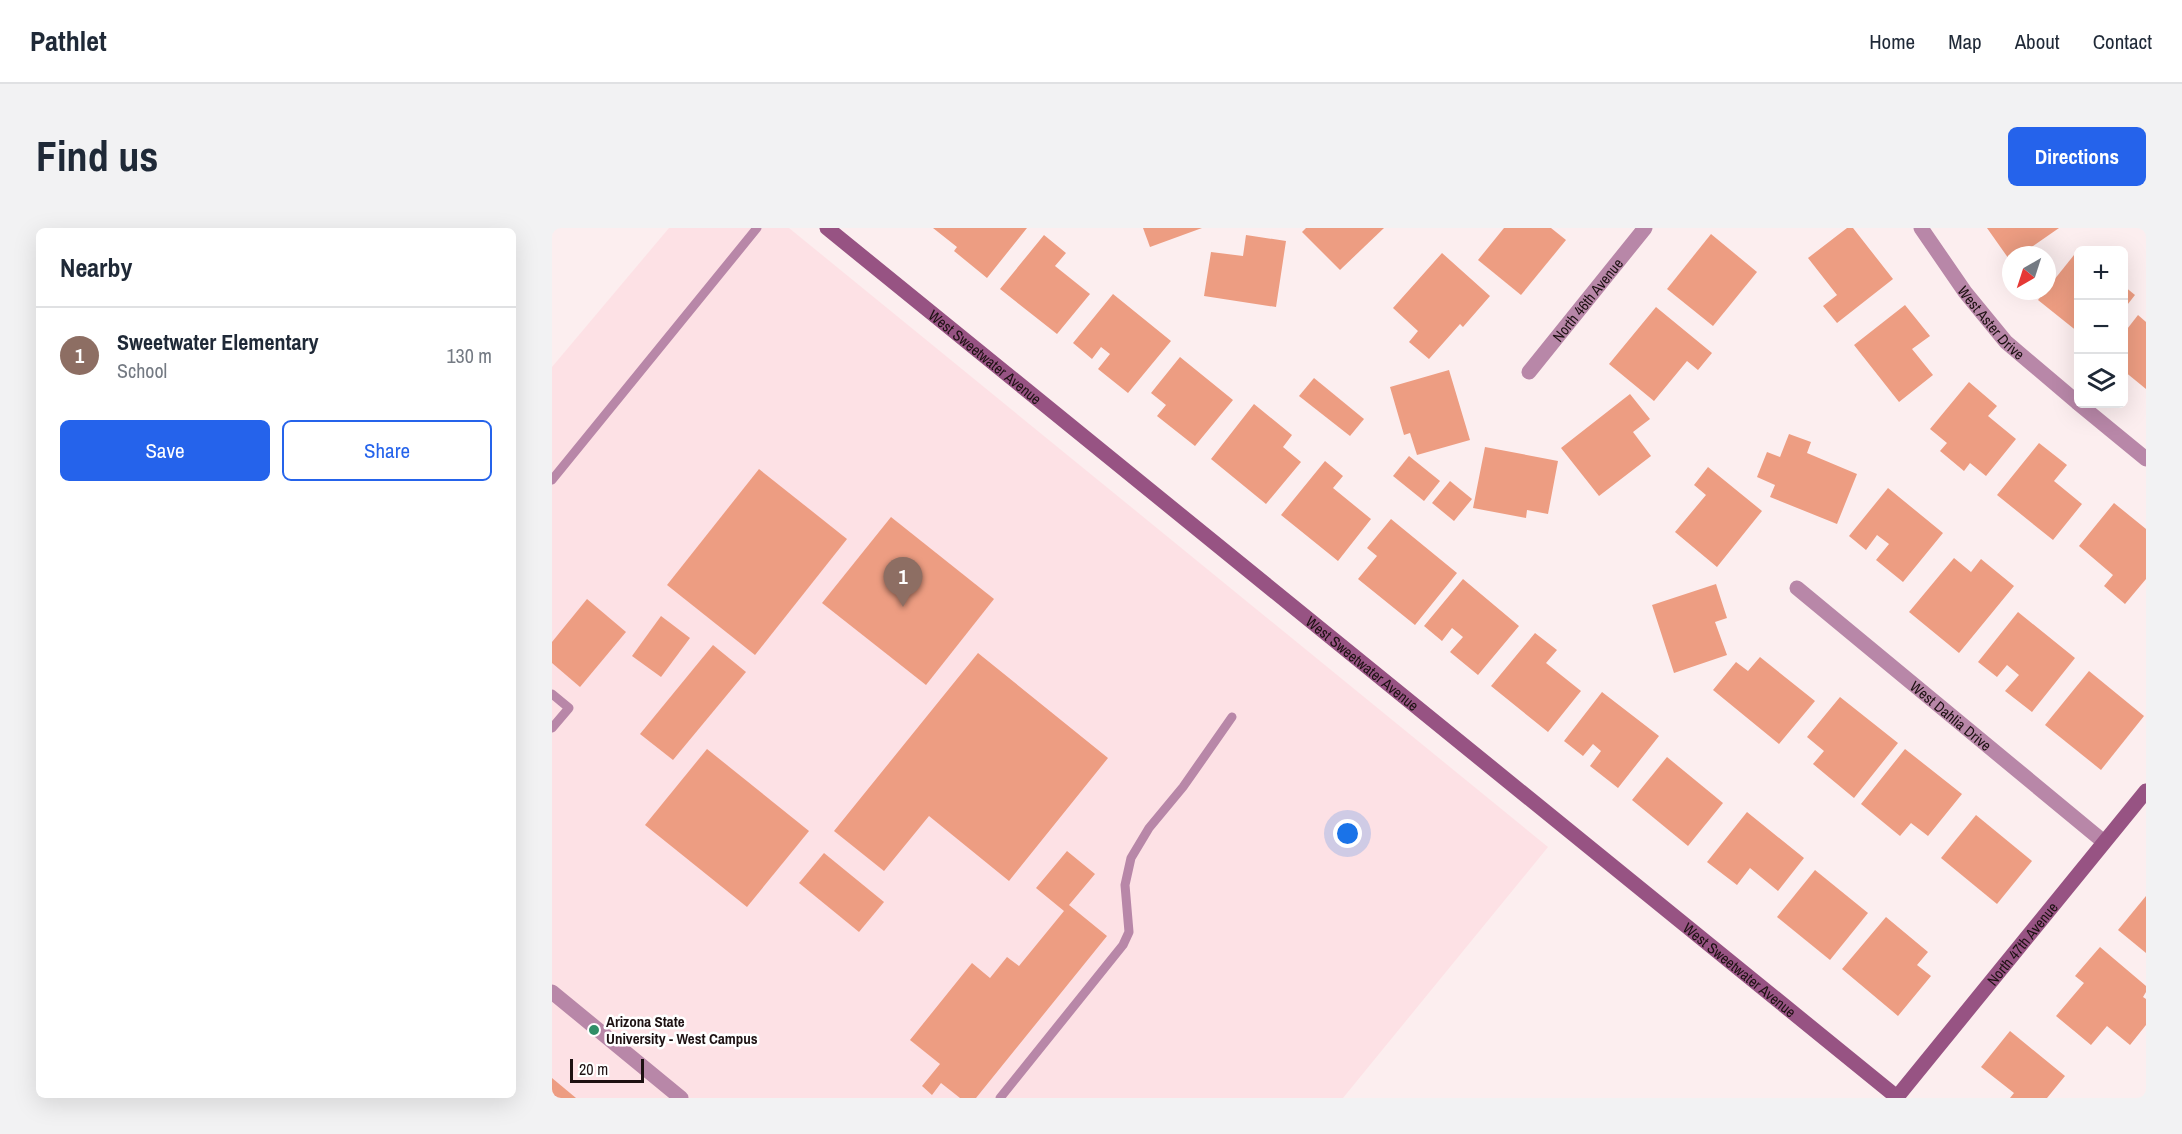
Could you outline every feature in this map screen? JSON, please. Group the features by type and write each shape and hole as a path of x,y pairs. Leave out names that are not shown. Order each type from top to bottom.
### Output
{"street":[{"name":"West Sweetwater Avenue","path":"827,228 1897,1097"},
{"name":"North 46th Avenue","path":"1529,372 1645,228"},
{"name":"West Aster Drive","path":"1921,228 1988,322 2006,342 2074,399"},
{"name":"West Aster Drive","path":"2085,408 2146,459"},
{"name":"West Dahlia Drive","path":"1797,588 2104,842"},
{"name":"North 47th Avenue","path":"1897,1097 2146,790"},
{"path":"552,992 681,1098"}],"lane":[{"path":"552,480 757,228"},
{"path":"552,694 569,708 552,728"},
{"path":"1000,1098 1123,945 1129,932 1125,885 1131,858 1149,828 1183,787 1232,717"}],"shaded area":[{"path":"669,228 789,228 1548,847 1343,1098 552,1098 552,367"}],"building":[{"path":"933,228 1027,228 987,278 954,251 957,247"},
{"path":"1143,228 1202,228 1150,247"},
{"path":"1306,228 1384,228 1340,270 1302,232"},
{"path":"1504,228 1551,228 1566,240 1521,295 1478,260"},
{"path":"1847,228 1853,228 1893,279 1837,323 1823,306 1837,295 1808,258"},
{"path":"1987,228 2059,228 2033,246 2002,246 2002,249"},
{"path":"1711,234 1757,272 1713,326 1667,289"},
{"path":"1044,235 1066,253 1055,266 1090,294 1057,334 1000,289"},
{"path":"1246,235 1286,241 1276,307 1204,296 1211,252 1243,256"},
{"path":"1442,253 1490,296 1463,327 1460,324 1429,359 1409,342 1418,331 1393,308"},
{"path":"2074,255 2074,329 2038,300 2056,300 2056,278"},
{"path":"2128,289 2135,295 2128,304"},
{"path":"1113,294 1171,341 1128,393 1098,369 1110,354 1101,347 1092,359 1073,343"},
{"path":"1905,305 1930,336 1912,349 1933,375 1899,402 1854,345"},
{"path":"1656,307 1712,353 1698,370 1687,361 1654,401 1609,364"},
{"path":"2138,315 2146,322 2146,389 2128,374 2128,328"},
{"path":"1180,357 1233,400 1195,446 1157,416 1166,405 1151,393"},
{"path":"1449,370 1470,440 1417,455 1410,433 1404,435 1390,387"},
{"path":"1314,378 1364,419 1350,436 1299,396"},
{"path":"1969,382 1997,406 1988,416 2016,439 1986,476 1970,463 1964,471 1940,451 1947,443 1930,429"},
{"path":"1630,394 1650,419 1633,432 1651,456 1599,496 1561,448"},
{"path":"1254,404 1292,435 1283,447 1301,462 1266,504 1211,459"},
{"path":"1789,434 1811,442 1807,453 1857,474 1837,524 1770,497 1775,485 1757,477 1767,452 1780,457"},
{"path":"2039,443 2067,465 2054,481 2082,504 2053,540 1997,495"},
{"path":"1485,447 1558,461 1548,514 1527,510 1526,518 1473,508"},
{"path":"1409,456 1440,481 1424,501 1393,476"},
{"path":"1325,461 1343,476 1333,488 1371,519 1338,561 1281,515"},
{"path":"1708,467 1762,511 1717,567 1675,532 1706,495 1694,485"},
{"path":"759,469 847,539 755,655 667,585"},
{"path":"1450,481 1472,499 1454,521 1432,503"},
{"path":"1888,488 1943,533 1903,582 1876,560 1889,544 1877,535 1866,550 1849,536"},
{"path":"2114,503 2146,529 2146,579 2125,604 2104,586 2113,575 2079,546"},
{"path":"891,517 994,599 926,685 822,603"},
{"path":"1391,519 1457,573 1415,625 1358,579 1377,556 1367,548"},
{"path":"1954,558 1971,572 1981,559 2014,586 1959,653 1909,612"},
{"path":"1463,579 1519,626 1478,675 1450,652 1463,637 1452,628 1442,641 1424,626"},
{"path":"1716,584 1727,618 1715,622 1727,655 1674,673 1652,605"},
{"path":"587,599 626,632 580,687 552,663 552,642"},
{"path":"2018,612 2075,658 2032,712 2005,691 2019,675 2007,665 1997,677 1978,662"},
{"path":"661,616 690,638 661,677 632,656"},
{"path":"1535,633 1557,650 1546,663 1581,691 1548,732 1491,686"},
{"path":"713,645 746,672 673,760 640,734"},
{"path":"978,653 1108,758 1009,881 929,816 884,871 834,831"},
{"path":"1760,657 1815,701 1779,744 1713,690 1736,662 1748,671"},
{"path":"2089,671 2144,716 2101,770 2045,725"},
{"path":"1602,692 1659,736 1618,788 1590,766 1601,751 1593,744 1583,756 1564,741"},
{"path":"1840,697 1898,743 1854,798 1813,764 1824,751 1807,737"},
{"path":"707,749 809,831 747,907 645,825"},
{"path":"1905,749 1962,794 1928,836 1911,823 1900,836 1861,804"},
{"path":"1667,757 1723,803 1688,846 1632,800"},
{"path":"1747,812 1804,858 1778,891 1750,868 1737,885 1707,862"},
{"path":"1976,815 2032,861 1997,904 1941,858"},
{"path":"1067,851 1095,874 1069,905 1107,936 976,1098 960,1098 941,1083 932,1095 922,1086 940,1064 910,1040 972,963 990,978 1007,957 1019,966 1064,911 1036,888"},
{"path":"824,853 884,902 859,932 799,883"},
{"path":"1815,870 1868,913 1830,960 1777,917"},
{"path":"2146,896 2146,953 2118,930"},
{"path":"1886,917 1928,952 1917,965 1931,976 1898,1016 1842,969"},
{"path":"2100,947 2146,986 2143,997 2146,999 2146,1025 2130,1045 2107,1026 2091,1045 2056,1016 2084,983 2075,976"},
{"path":"2010,1031 2065,1076 2047,1098 2010,1098 2014,1093 1981,1067"},
{"path":"552,1078 576,1098 552,1098"}],"place":[{"name":"Sweetwater Elementary","path":"903,607"},
{"name":"Arizona State University - West Campus","path":"594,1030"}]}
